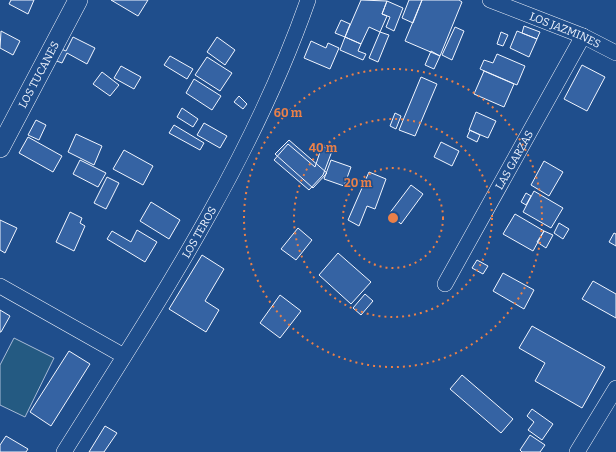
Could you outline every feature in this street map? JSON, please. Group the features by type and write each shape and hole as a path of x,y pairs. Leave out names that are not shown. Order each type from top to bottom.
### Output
{"street":[{"name":"LOS TUCANES","path":"0,148 78,0"},
{"name":"LOS TEROS","path":"64,452 219,200 268,103 308,0"},
{"name":"LOS JAZMINES","path":"490,0 583,36 616,53"},
{"name":"LAS GARZAS","path":"444,284 583,36"},
{"path":"0,286 124,356"},
{"path":"577,452 616,388"}],"shaded area":[{"path":"14,338 54,358 25,417 0,405 0,365"}],"building":[{"path":"11,0 34,0 28,14 9,4"},
{"path":"111,0 148,0 138,16"},
{"path":"361,0 387,1 382,14 387,16 380,32 369,27 361,44 345,37"},
{"path":"409,0 422,0 413,23 402,18"},
{"path":"422,0 459,0 462,2 440,56 405,41"},
{"path":"387,1 403,8 394,31 386,27 390,17 382,14"},
{"path":"341,20 350,24 345,37 335,33"},
{"path":"524,26 540,32 537,39 522,33"},
{"path":"455,27 464,31 452,60 442,55"},
{"path":"1,31 20,41 13,55 0,48"},
{"path":"517,31 537,39 529,57 510,48"},
{"path":"380,32 389,35 378,62 369,58"},
{"path":"501,32 508,35 503,46 497,44"},
{"path":"73,37 95,48 87,64 67,53 62,63 54,60 59,48 66,51"},
{"path":"217,37 235,50 225,65 207,52"},
{"path":"345,37 361,44 358,51 366,54 363,60 340,50"},
{"path":"311,41 326,48 328,43 339,48 330,69 304,58"},
{"path":"431,51 440,56 434,69 425,65"},
{"path":"497,54 525,66 517,85 480,69 484,60 493,63"},
{"path":"170,56 193,69 187,79 164,65"},
{"path":"207,57 232,73 220,91 195,75"},
{"path":"582,65 605,77 587,111 564,99"},
{"path":"121,66 141,77 134,89 114,78"},
{"path":"484,71 514,84 504,107 474,94"},
{"path":"102,72 119,85 110,96 93,84"},
{"path":"421,77 437,84 415,136 399,130"},
{"path":"194,79 221,96 212,110 186,93"},
{"path":"239,96 247,104 243,109 234,102"},
{"path":"182,108 198,119 193,127 177,117"},
{"path":"476,112 496,121 488,138 469,130"},
{"path":"395,113 401,116 396,129 390,126"},
{"path":"36,120 46,125 39,140 28,135"},
{"path":"204,123 227,136 220,148 197,135"},
{"path":"174,125 204,143 200,150 169,133"},
{"path":"470,130 480,135 477,142 467,137"},
{"path":"76,134 102,146 94,165 68,152"},
{"path":"28,137 62,156 53,172 19,153"},
{"path":"289,140 327,173 313,188 275,154"},
{"path":"441,142 459,151 452,166 434,157"},
{"path":"288,144 315,167 322,146 332,151 323,175 309,190 274,160"},
{"path":"124,150 153,166 143,185 113,169"},
{"path":"80,160 106,173 98,187 73,174"},
{"path":"331,160 351,167 344,186 324,179"},
{"path":"544,161 563,172 549,196 531,185"},
{"path":"369,172 386,179 375,209 367,206 359,226 348,220"},
{"path":"107,177 119,183 106,209 94,203"},
{"path":"411,185 423,194 401,224 389,214"},
{"path":"534,191 563,208 551,228 523,212"},
{"path":"526,193 531,196 526,205 521,202"},
{"path":"151,202 180,220 169,239 140,221"},
{"path":"70,212 82,218 80,223 85,226 74,251 56,242"},
{"path":"515,214 544,231 533,251 503,234"},
{"path":"0,220 17,228 5,253 0,250"},
{"path":"559,223 569,229 563,239 554,233"},
{"path":"298,228 312,240 296,260 281,249"},
{"path":"137,230 157,242 145,262 107,239 112,231 131,242"},
{"path":"544,231 553,235 546,248 537,242"},
{"path":"614,233 616,234 616,246 609,242"},
{"path":"338,253 371,282 351,304 319,275"},
{"path":"202,255 224,269 205,301 219,310 206,332 169,309"},
{"path":"477,260 488,266 483,274 472,268"},
{"path":"503,273 534,290 524,309 493,291"},
{"path":"593,281 616,294 616,318 582,299"},
{"path":"365,294 373,301 361,315 353,308"},
{"path":"280,295 301,311 280,338 260,323"},
{"path":"0,310 10,316 1,332 0,332"},
{"path":"532,326 605,367 582,408 535,381 545,363 519,348"},
{"path":"69,351 90,364 51,426 30,412"},
{"path":"462,375 513,419 501,433 450,389"},
{"path":"532,409 553,424 542,440 528,430 534,422 527,416"},
{"path":"105,426 117,433 104,452 89,452"},
{"path":"530,435 545,445 540,452 522,452 520,450"},
{"path":"6,436 28,449 26,452 0,452 0,445"}]}
